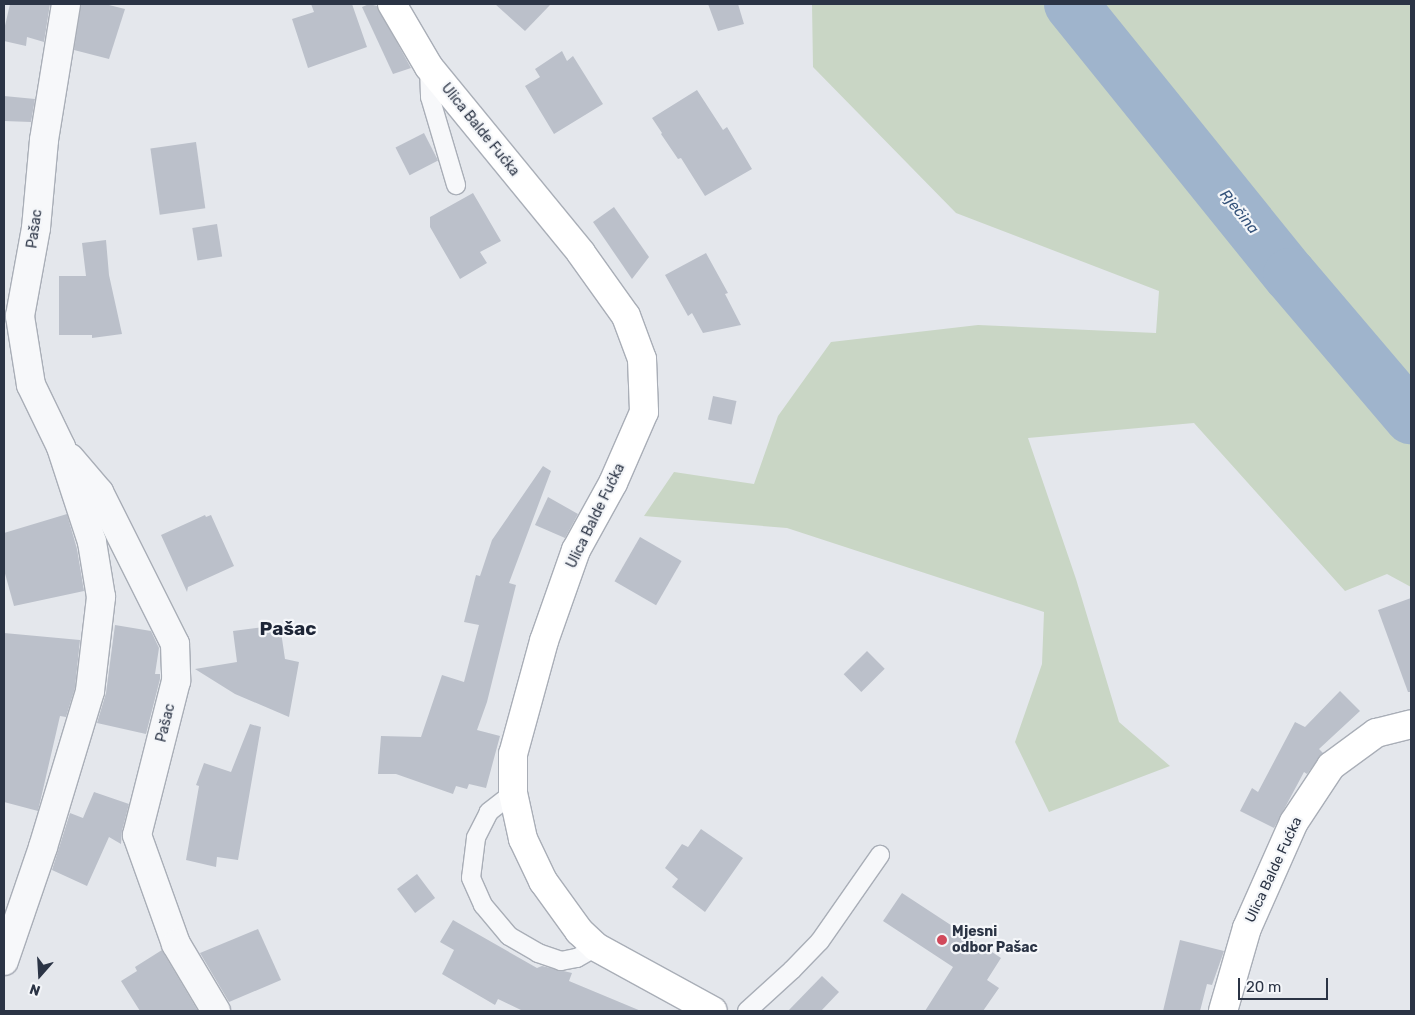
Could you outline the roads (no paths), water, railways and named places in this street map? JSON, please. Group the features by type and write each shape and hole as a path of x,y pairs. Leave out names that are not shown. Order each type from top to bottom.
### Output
{"main road":[{"name":"Ulica Balde Fućka","path":"392,4 429,67 581,253 626,316 642,359 644,412 613,484 576,550 544,641 513,754 513,793 523,839 543,881 579,931 596,947 713,1011"},
{"name":"Ulica Balde Fućka","path":"1223,1011 1247,928 1294,822 1331,766 1376,733 1411,724"}],"street":[{"name":"Pašac","path":"4,961 43,847 90,691 101,597 92,542 61,447 31,385 20,316 36,228 44,140 66,4"},
{"name":"Pašac","path":"61,447 99,492 175,644 176,681 137,835 176,944 216,1011"}],"lane":[{"path":"429,67 430,98 456,185"},
{"path":"513,793 489,812 476,838 471,878 483,906 509,936 538,953 561,961 577,958 596,947"},
{"path":"747,1011 792,970 820,941 880,855"}],"waterway":[{"name":"Rječina","path":"1071,4 1290,275 1411,417"}],"place":[{"name":"Mjesni odbor Pašac","path":"942,940"}],"district":[{"name":"Pašac","path":"288,629"}]}
